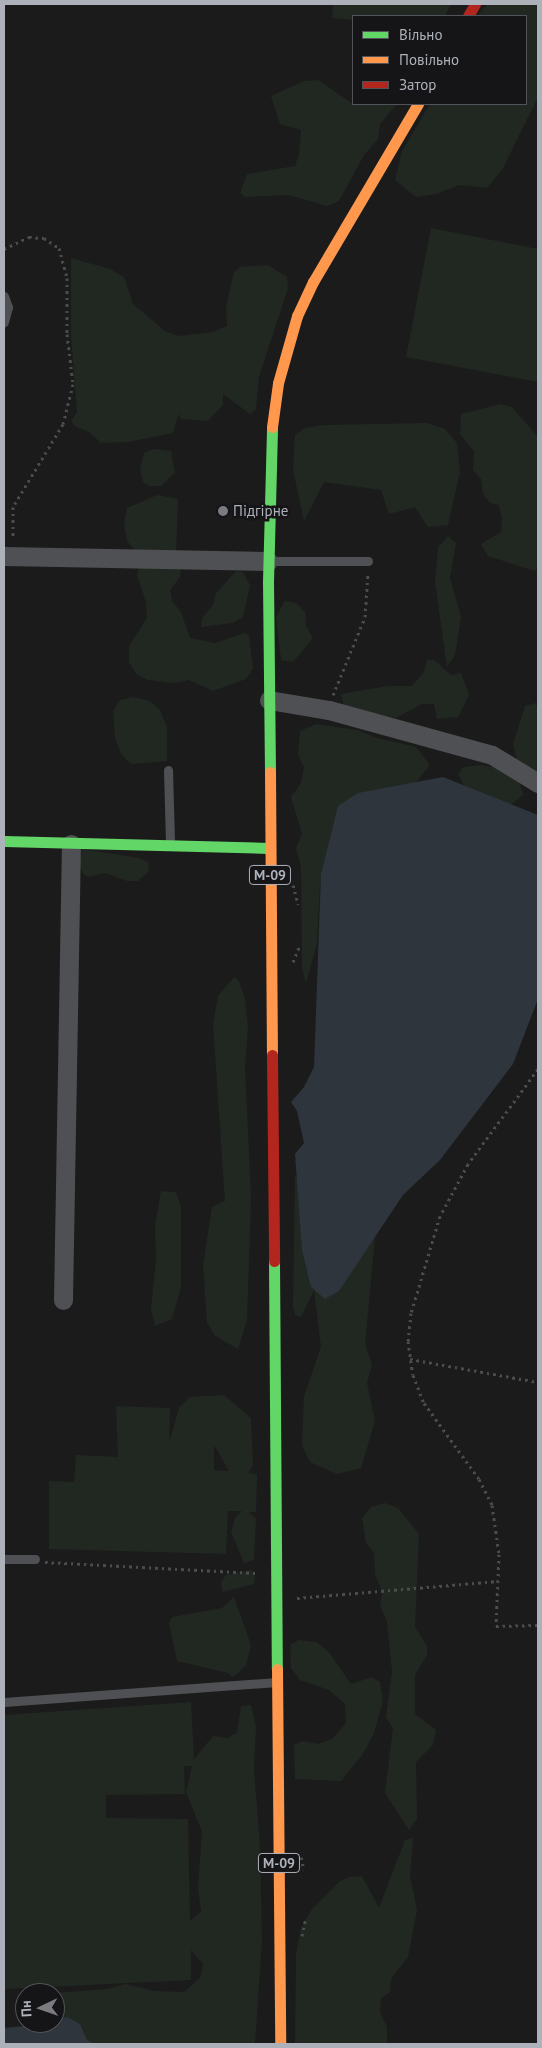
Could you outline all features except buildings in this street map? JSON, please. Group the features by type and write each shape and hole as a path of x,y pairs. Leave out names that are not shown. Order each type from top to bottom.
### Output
{"main road":[{"path":"469,15 475,4"},
{"name":"М-09","path":"280,2044 268,700 268,561 272,423 278,383 297,316 313,282 417,105"},
{"path":"4,841 269,848"}],"street":[{"path":"8,556 268,561"},
{"path":"268,700 329,710 492,755 538,783"},
{"path":"63,1300 71,844"}],"lane":[{"path":"4,296 8,307 4,322"},
{"path":"268,561 368,561"},
{"path":"168,770 170,846"},
{"path":"4,1559 35,1559"},
{"path":"4,1702 277,1682"}],"path":[{"path":"4,249 28,237 44,238 58,248 66,278 66,326 73,384 63,424 13,507 8,556"},
{"path":"329,710 365,617 368,561"},
{"path":"291,880 298,904"},
{"path":"292,965 299,947"},
{"path":"538,1070 468,1164 440,1216 411,1313 408,1341 410,1359 424,1402 479,1479 492,1505 499,1554 496,1626 538,1625"},
{"path":"410,1359 538,1382"},
{"path":"35,1559 56,1564 276,1574"},
{"path":"276,1598 498,1581"}],"shaded area":[{"path":"333,4 451,4 446,15 352,15 352,20 332,18"},
{"path":"488,4 538,4 538,97 503,168 487,188 459,185 436,194 416,197 395,180 402,151 429,105 527,105 527,15 478,15"},
{"path":"318,80 352,105 396,105 380,124 378,139 364,155 339,201 327,206 289,195 245,197 240,193 247,174 295,166 299,154 301,130 280,124 271,96 304,81"},
{"path":"431,228 538,249 538,382 406,357"},
{"path":"71,258 110,269 124,277 133,304 165,331 178,336 213,332 227,326 226,308 234,272 240,267 268,265 287,277 288,288 259,377 256,409 250,414 223,394 223,405 208,421 180,419 179,413 173,433 128,442 101,443 89,432 75,426 71,421 77,412 71,335"},
{"path":"501,404 512,407 538,437 538,567 535,571 488,556 481,544 501,532 502,518 499,505 490,503 483,494 481,479 473,470 474,451 460,434 461,414"},
{"path":"427,423 445,429 457,443 460,472 448,525 428,527 415,507 389,514 381,490 324,482 304,521 293,470 295,435 305,428 324,425"},
{"path":"154,449 171,451 175,473 161,486 150,486 143,482 140,469 144,453"},
{"path":"157,495 178,499 176,553 135,550 127,541 124,524 127,508"},
{"path":"448,536 456,543 450,578 461,617 455,655 447,667 435,581 438,547"},
{"path":"139,567 181,568 180,577 170,590 172,601 181,612 190,638 215,643 245,633 249,635 253,669 246,679 213,691 189,680 174,683 148,680 136,674 129,662 129,646 147,618 146,602 137,575"},
{"path":"236,571 243,572 250,585 243,617 233,623 201,627 202,618 213,605 216,593"},
{"path":"285,601 296,603 305,612 306,626 313,638 293,662 281,660 276,617"},
{"path":"427,660 434,660 451,675 461,673 469,695 458,717 437,719 434,704 422,704 396,718 344,707 341,694 388,686 412,686 424,672"},
{"path":"133,697 150,701 160,710 167,727 167,761 131,764 121,754 115,738 113,711 120,700"},
{"path":"535,703 538,708 538,778 517,761 513,744 525,706"},
{"path":"316,724 357,730 377,738 416,747 430,765 409,791 331,835 320,885 317,943 306,983 302,968 301,867 296,848 302,834 291,797 301,783 304,767 298,755 300,731"},
{"path":"481,765 503,768 518,777 523,795 507,808 464,786 458,774 463,767"},
{"path":"443,777 538,815 538,999 513,1064 440,1160 403,1195 339,1291 325,1299 311,1287 302,1250 295,1154 304,1143 297,1111 291,1102 304,1087 314,1067 321,874 338,806 358,793"},
{"path":"82,849 139,858 148,862 149,871 138,881 127,881 105,873 89,877 84,875 78,864"},
{"path":"234,977 239,981 245,999 248,1028 245,1067 251,1199 247,1320 238,1349 214,1335 207,1322 203,1265 212,1207 225,1201 213,1024 218,996"},
{"path":"295,1175 349,1236 375,1239 365,1344 372,1365 367,1383 375,1421 361,1468 337,1474 310,1462 302,1445 304,1396 321,1347 314,1290 301,1317 295,1315 293,1306"},
{"path":"161,1191 176,1192 181,1206 181,1287 172,1319 155,1326 151,1308 156,1259 155,1226"},
{"path":"224,1395 251,1418 253,1465 248,1473 257,1474 256,1512 249,1512 256,1519 254,1560 244,1563 231,1532 235,1518 242,1511 228,1511 226,1554 49,1549 49,1481 74,1482 76,1455 118,1457 116,1406 170,1408 169,1443 179,1408 190,1397","holes":["214,1446 229,1471 214,1470"]},
{"path":"385,1503 398,1508 419,1534 415,1627 427,1646 427,1655 415,1675 415,1714 436,1730 433,1745 416,1762 417,1819 409,1830 385,1793 393,1728 386,1717 392,1672 387,1621 380,1606 382,1592 375,1574 374,1553 366,1543 362,1518 371,1507"},
{"path":"251,1570 255,1575 254,1584 222,1592 221,1582 226,1575"},
{"path":"234,1597 251,1645 246,1666 233,1677 228,1673 177,1661 169,1623 172,1617 222,1608"},
{"path":"299,1640 316,1642 328,1651 351,1684 372,1677 380,1682 383,1701 374,1733 363,1754 341,1781 295,1779 294,1745 302,1741 318,1744 332,1739 346,1723 345,1704 329,1690 300,1680 291,1668 290,1645"},
{"path":"191,1702 194,1759 213,1736 227,1738 237,1733 241,1706 251,1705 256,1727 254,1769 260,1846 262,1941 255,2044 88,2044 65,2027 65,1992 107,1989 125,1984 155,1991 184,1992 200,1978 203,1964 191,1950 191,1980 65,1986 65,1983 15,1983 15,1988 4,1989 4,1715","holes":["184,1766 192,1766 186,1792 202,1832 198,1887 201,1912 190,1921 188,1819 106,1818 106,1795 185,1794"]},
{"path":"413,1838 410,1876 417,1910 408,1957 391,1979 390,1992 381,1998 380,2012 387,2027 387,2044 295,2044 296,1955 300,1931 312,1909 339,1882 349,1877 362,1876 379,1908 405,1840"},
{"path":"65,2018 80,2024 87,2040 94,2044 4,2044 4,2028 15,2027 15,2033 65,2033"}],"traffic: fast":[{"path":"270,772 268,582 272,427"},
{"path":"4,841 269,848"},
{"path":"274,1261 277,1669"}],"traffic: slow":[{"path":"272,427 278,383 297,316 313,282 417,105"},
{"path":"270,772 272,1055"},
{"path":"277,1669 280,2044"}],"traffic: jam":[{"path":"469,15 475,4"},
{"path":"272,1055 274,1261"}],"place":[{"name":"Підгірне","path":"223,511"}]}
